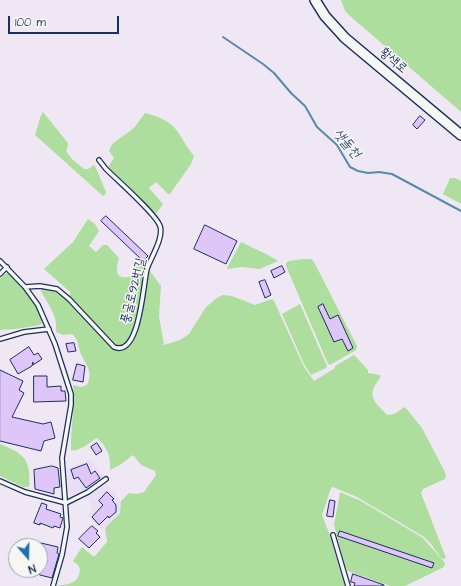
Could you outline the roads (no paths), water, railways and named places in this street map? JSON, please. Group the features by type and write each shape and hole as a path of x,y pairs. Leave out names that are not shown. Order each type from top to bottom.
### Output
{"street":[{"name":"황색로","path":"315,0 325,16 346,38 461,135"}],"lane":[{"name":"풍굴로92번길","path":"25,287 40,286 57,289 69,299 114,347 123,349 131,342 138,320 148,268 158,243 160,227 154,216 106,169 99,160"},
{"path":"0,261 25,287 38,306 49,329 72,399 62,458 67,517 66,535 53,586"},
{"path":"0,274 7,268"},
{"path":"0,339 24,332 49,329"},
{"path":"0,481 25,492 66,503 88,492 106,479"},
{"path":"333,535 348,586"}],"waterway":[{"name":"샛돌천","path":"223,37 274,73 291,93 305,106 317,127 337,145 350,167 358,171 368,173 379,172 392,174 461,211"}]}
